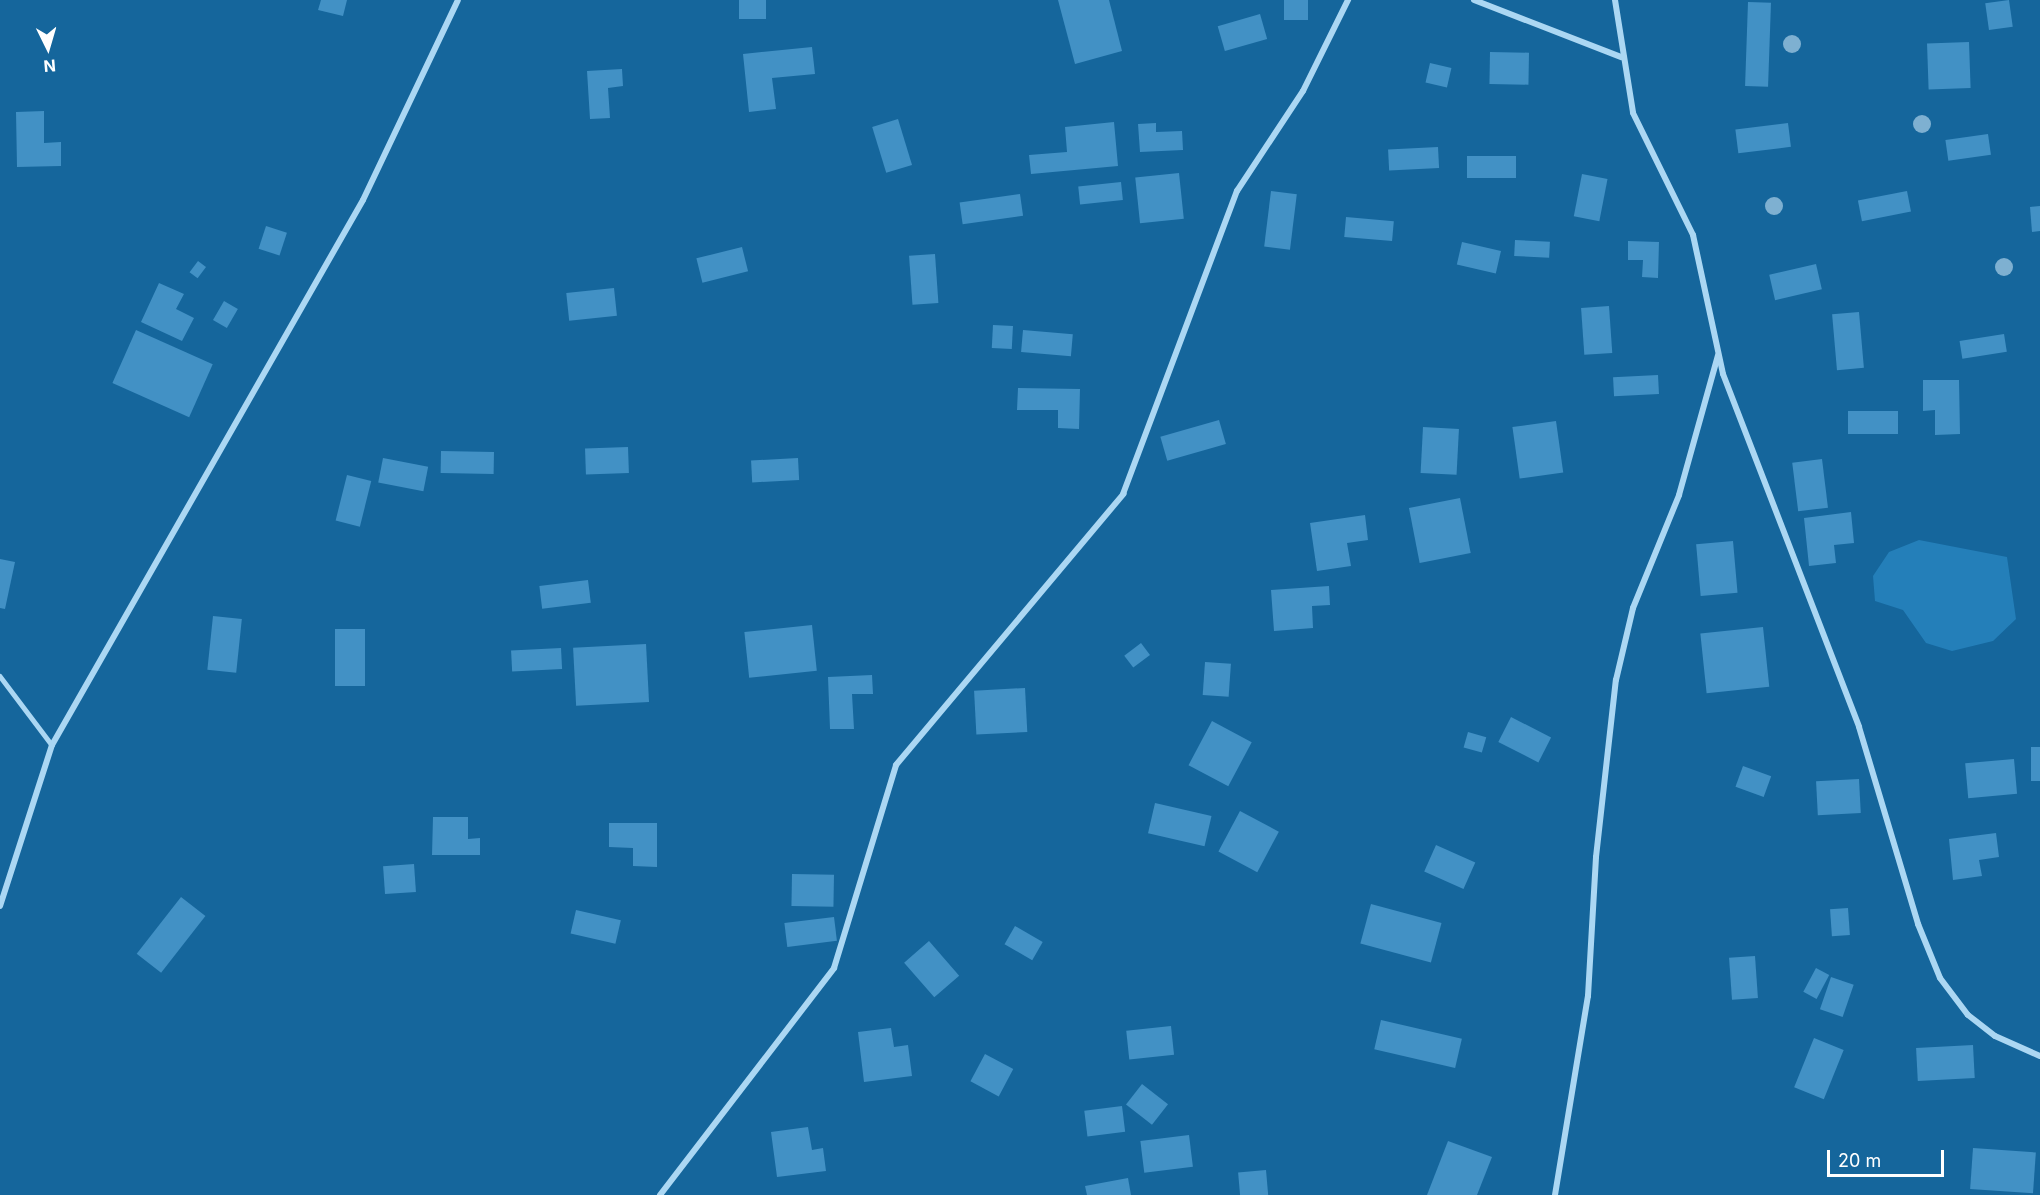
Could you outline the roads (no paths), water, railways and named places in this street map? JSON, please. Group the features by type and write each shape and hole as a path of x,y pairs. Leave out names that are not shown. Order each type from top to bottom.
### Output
{"street":[{"path":"0,906 52,745 363,200 458,0"},
{"path":"660,1195 834,968 896,765 1123,494 1237,191 1303,91 1348,0"},
{"path":"1474,0 1621,57"},
{"path":"1615,0 1621,57 1633,113 1693,235 1728,389 1859,727 1918,924 1940,978 1968,1015 1995,1036 2040,1056"},
{"path":"1555,1195 1588,996 1596,857 1616,680 1633,608 1679,495 1719,352"}],"lane":[{"path":"0,676 52,745"}]}
